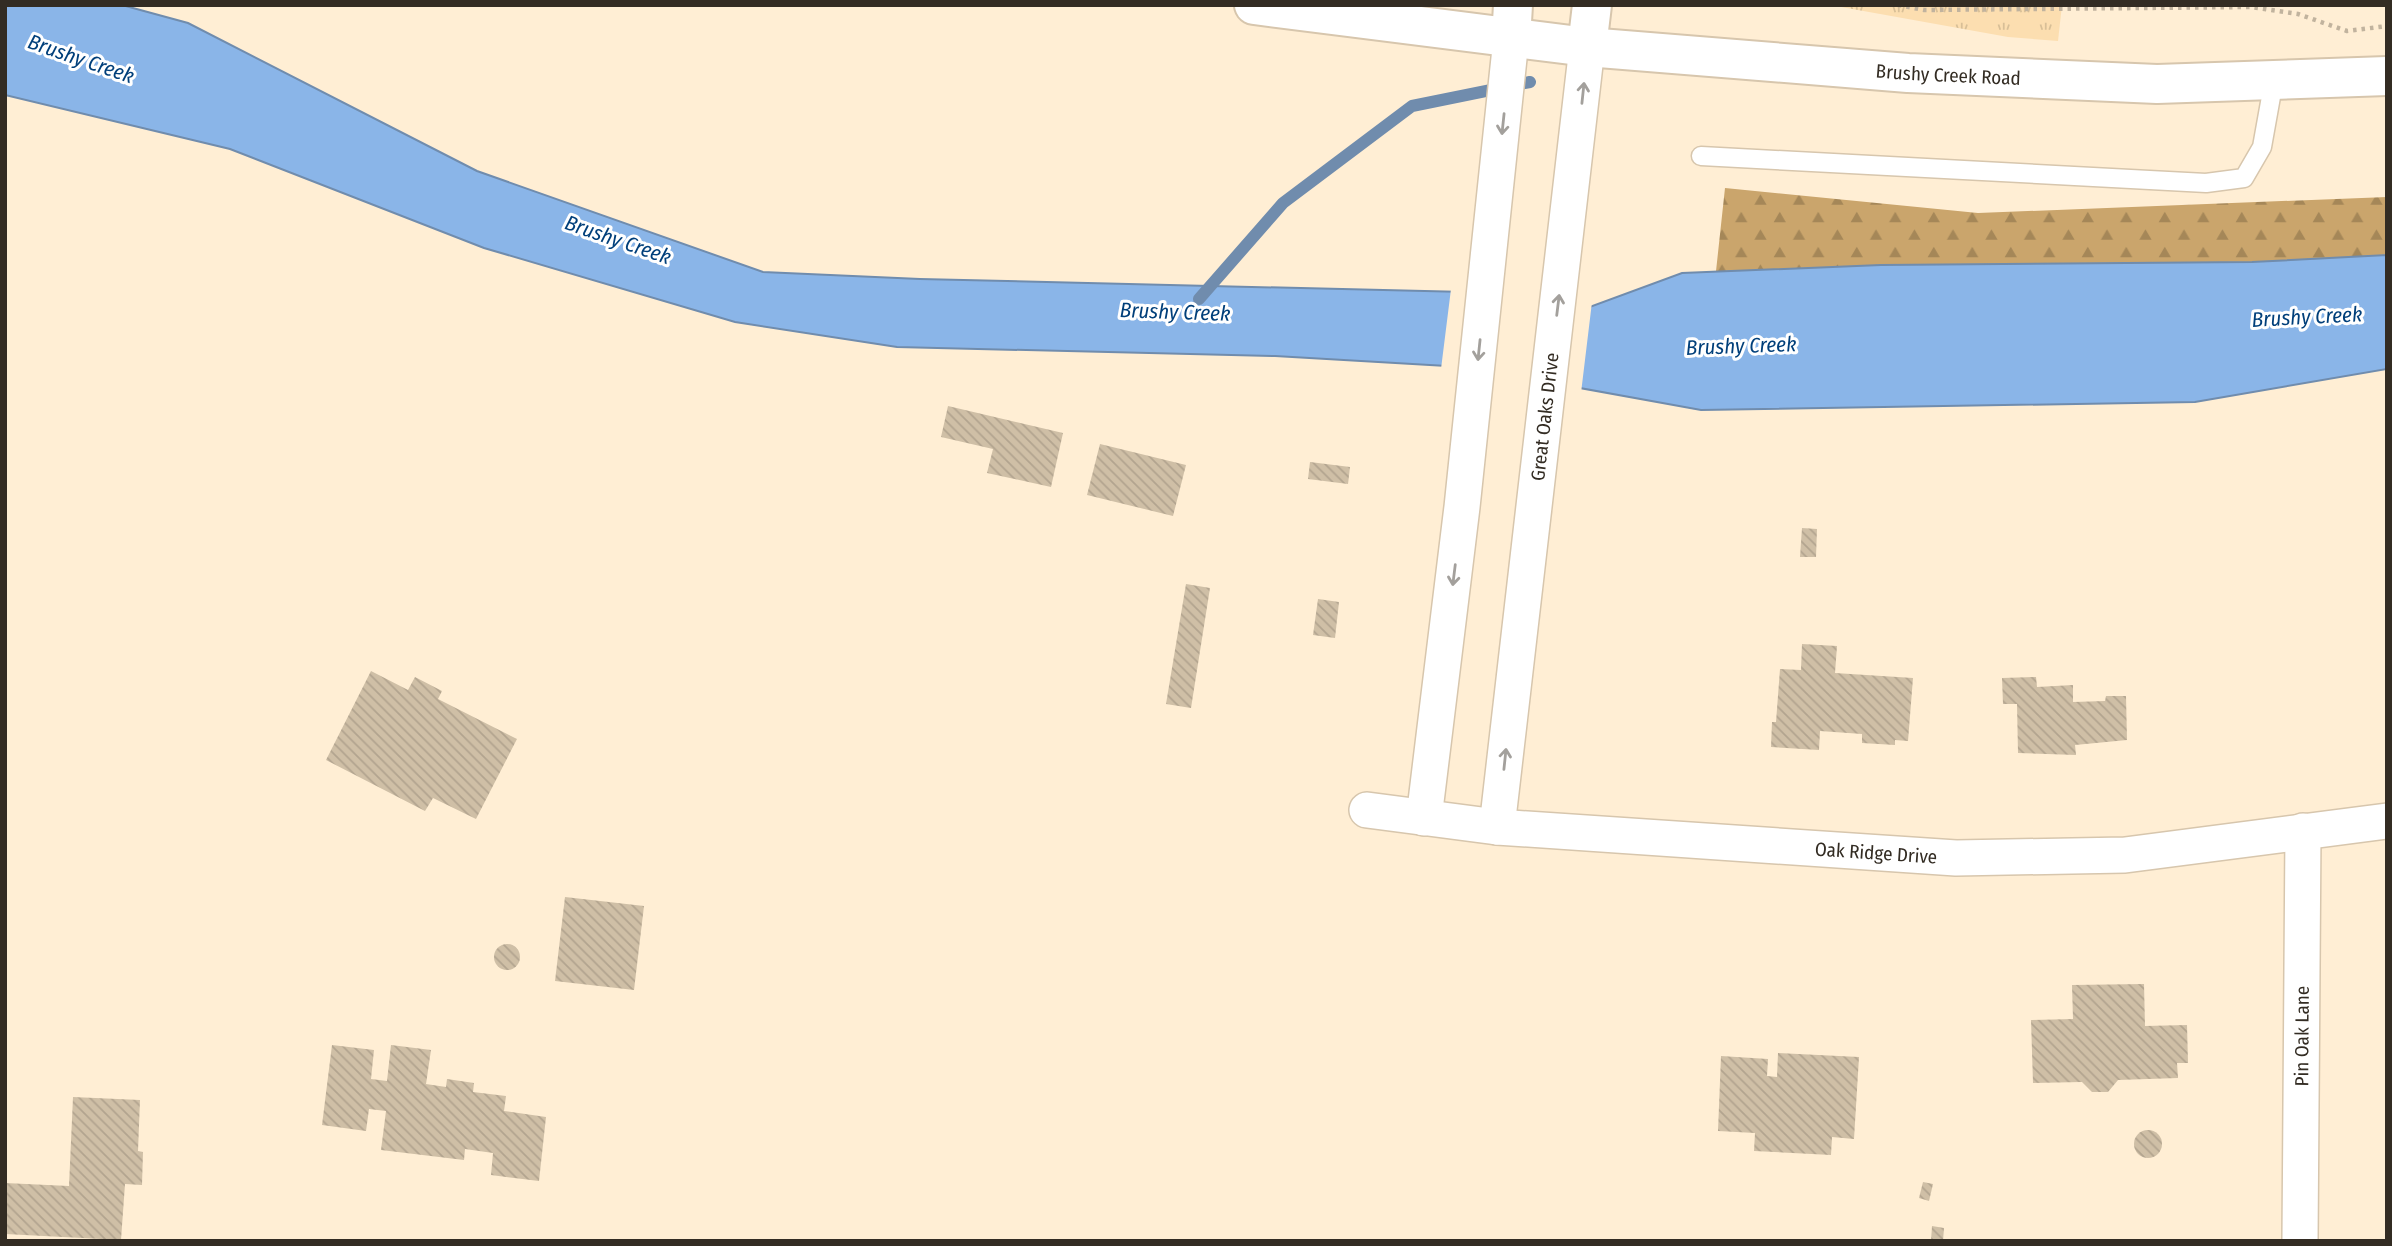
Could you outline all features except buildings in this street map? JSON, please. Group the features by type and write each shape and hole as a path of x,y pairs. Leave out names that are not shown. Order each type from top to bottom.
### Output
{"street":[{"name":"Brushy Creek Road","path":"1254,5 1512,33 1587,47 1908,73 2157,84 2387,76"},
{"name":"Great Oaks Drive","path":"1497,827 1592,5"},
{"path":"1424,818 1462,507 1512,33"},
{"name":"Oak Ridge Drive","path":"1367,810 1497,827 1956,858 2023,859 2125,855 2387,821"},
{"name":"Pin Oak Lane","path":"2300,1241 2303,831"}],"lane":[{"path":"1701,156 2219,181 2244,178 2262,147 2274,80"}],"path":[{"path":"1898,5 1924,10 2251,7 2298,14 2347,31 2387,26"}],"green space":[{"path":"1830,5 2062,5 2058,41 2008,37"},
{"path":"1725,188 1978,213 2387,197 2387,369 1701,410"}],"water":[{"name":"Brushy Creek","path":"5,5 122,5 188,23 477,171 763,272 920,279 1507,293 1560,318 1682,273 1881,265 2252,262 2387,255 2387,369 2195,402 1701,410 1464,367 1275,356 897,347 735,322 484,248 230,149 5,95"}],"pier":[{"path":"1451,289 1508,290 1560,314 1592,302 1581,393 1441,369"}],"waterway":[{"name":"Brushy Creek","path":"1199,299 1283,203 1412,106 1530,82"}]}
